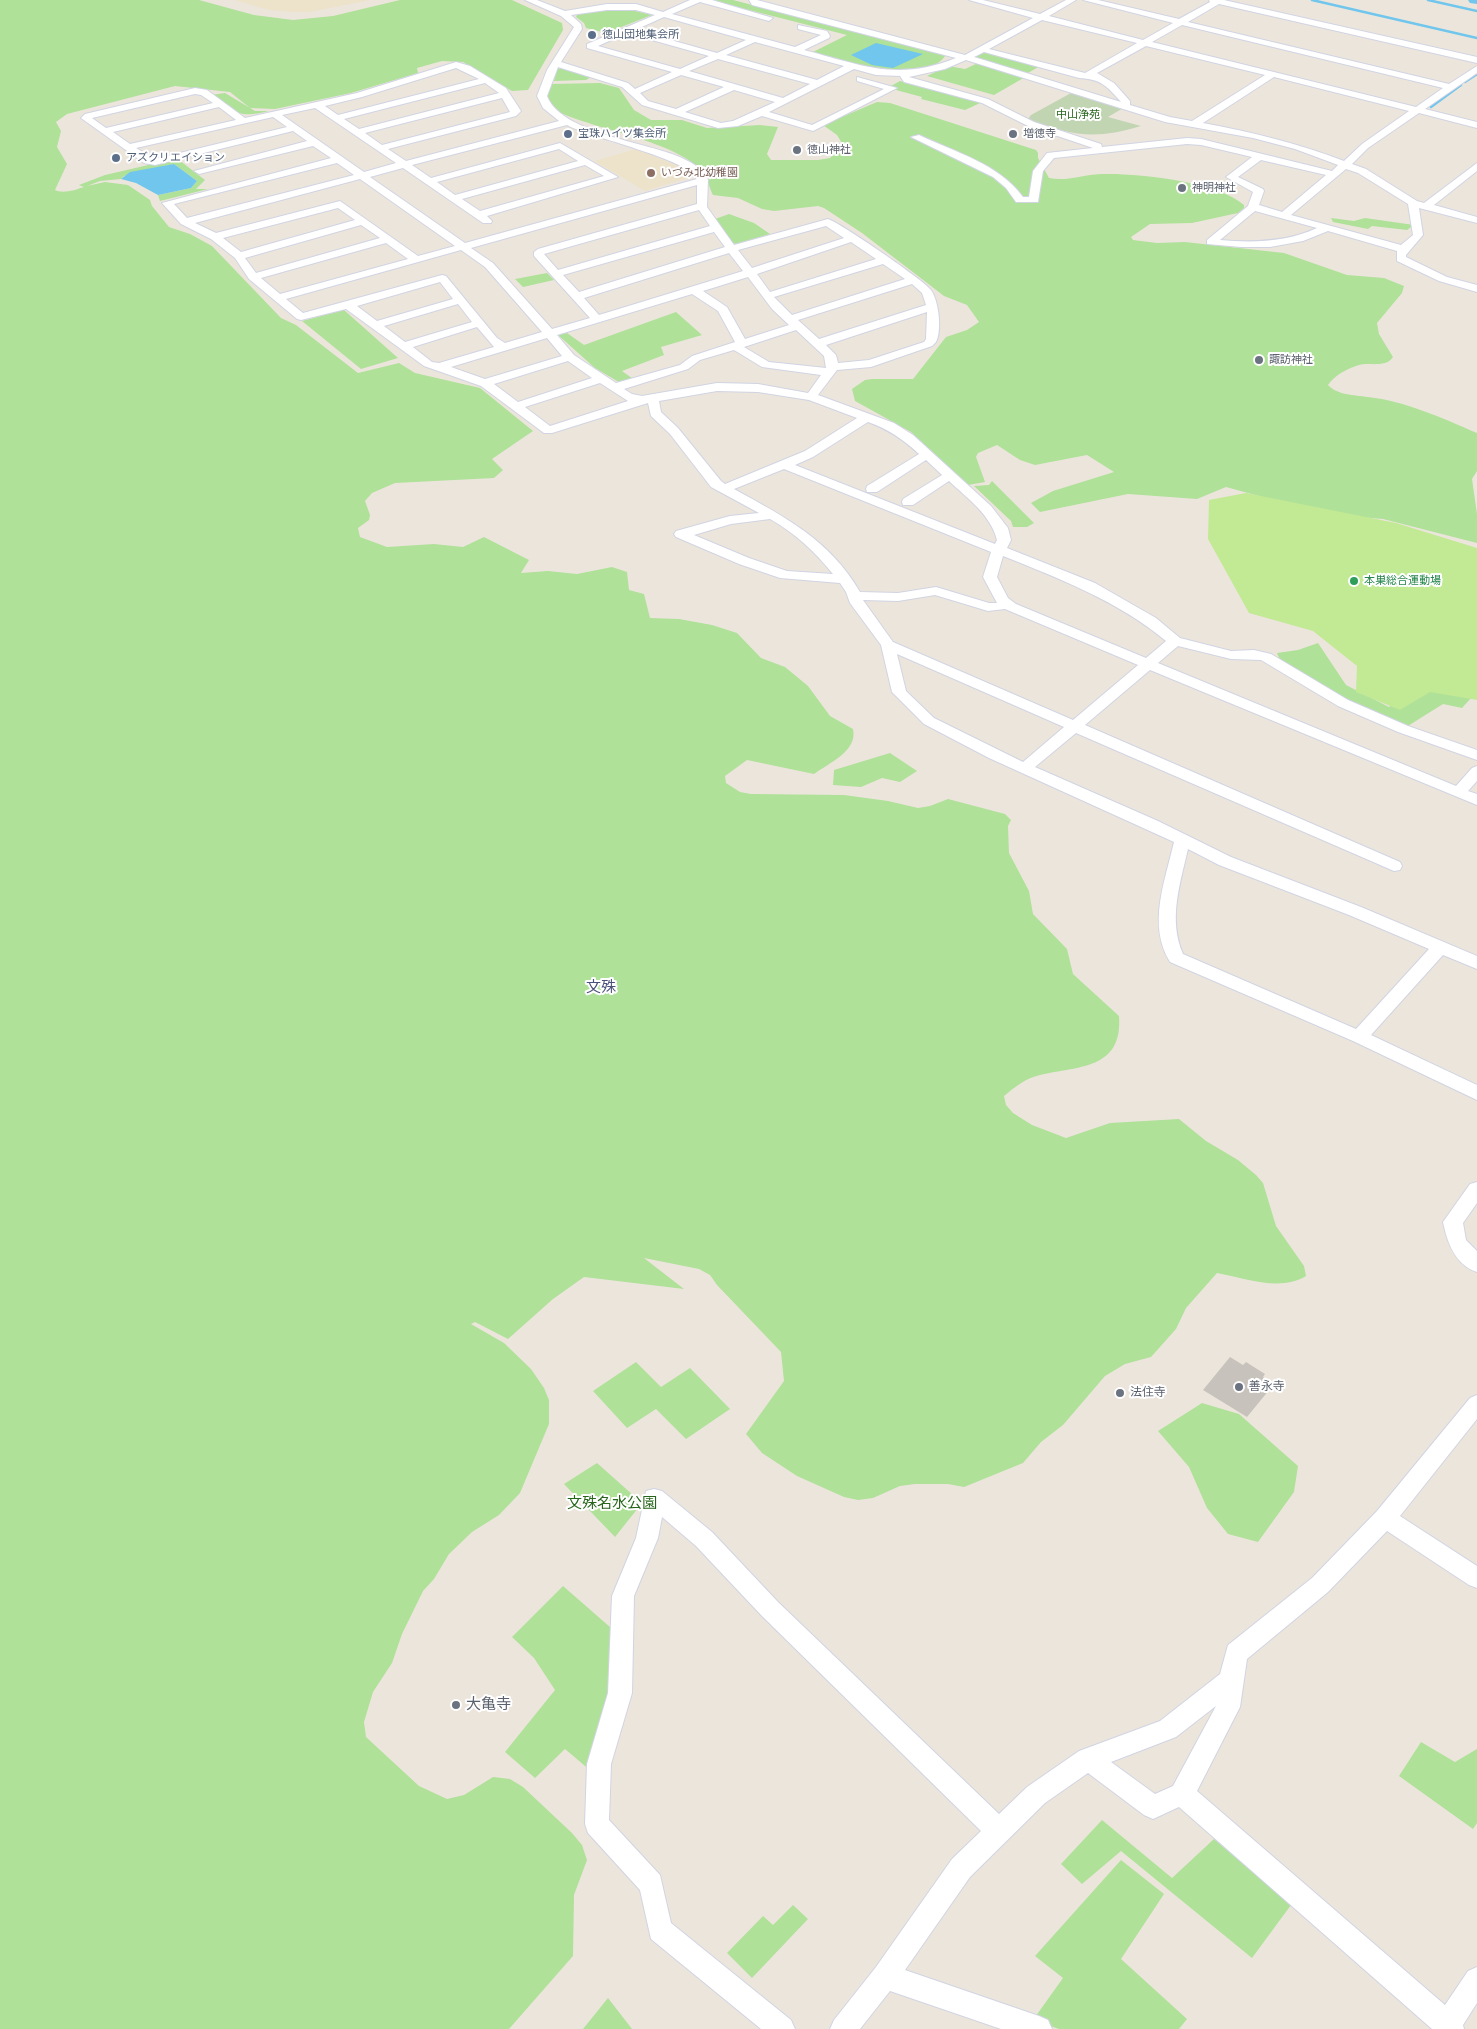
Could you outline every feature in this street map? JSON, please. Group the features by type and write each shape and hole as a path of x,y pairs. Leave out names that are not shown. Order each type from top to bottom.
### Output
{"street":[{"path":"529,0 564,14 576,23 578,29 548,77 542,100 550,112 566,122 680,161 702,175 702,207 716,228 767,296 830,355 832,370 811,397"},
{"path":"614,0 629,7"},
{"path":"697,0 590,46 783,101"},
{"path":"702,0 824,33 826,36 796,50"},
{"path":"753,0 755,3 964,57 1168,120 1254,135 1298,147 1346,164 1379,180 1412,203 1477,220"},
{"path":"973,0 1477,125"},
{"path":"564,14 604,3 629,7 662,14 876,72 902,75 928,72 964,57 1072,0"},
{"path":"1087,0 1450,87"},
{"path":"1089,74 1146,43 1217,0 1477,60"},
{"path":"626,30 816,83"},
{"path":"635,92 755,40"},
{"path":"981,49 1079,75 1089,74 1102,78 1127,103 1124,105"},
{"path":"556,64 610,78 635,92 638,98 645,103 721,126 734,124 761,113 852,66"},
{"path":"128,147 359,95 456,65 467,68 503,90 504,96 516,111 513,114 380,148"},
{"path":"1283,216 1346,164 1364,146 1477,69"},
{"path":"761,113 813,128 892,88 837,73"},
{"path":"1195,124 1273,74"},
{"path":"902,75 907,80 985,101 1038,126 1108,149"},
{"path":"336,118 487,80"},
{"path":"676,113 732,87"},
{"path":"242,120 204,92 195,91 86,118 148,161 155,162 295,128"},
{"path":"358,132 504,96"},
{"path":"104,131 220,104"},
{"path":"316,104 506,234"},
{"path":"273,113 490,265 570,357 628,397 638,400"},
{"path":"185,222 566,122"},
{"path":"916,137 997,175 1010,186 1020,200 1028,202 1034,200 1038,171 1048,156 1194,141 1333,174"},
{"path":"199,171 314,142"},
{"path":"430,181 560,146 613,177 479,215"},
{"path":"181,156 221,188"},
{"path":"1260,156 1231,177 1259,191 1253,207 1211,242 1269,244 1312,236 1327,228"},
{"path":"339,159 167,203 185,222 215,237 239,256 253,277 301,317 442,278 479,324 502,347"},
{"path":"455,198 587,161"},
{"path":"1425,207 1477,166"},
{"path":"278,298 703,180"},
{"path":"1412,203 1418,235 1402,249 1401,259 1443,279 1477,289"},
{"path":"215,237 340,204 415,259"},
{"path":"597,319 538,254 542,251 691,208 702,207"},
{"path":"1253,207 1402,249"},
{"path":"239,256 363,221"},
{"path":"577,296 821,222 832,223 914,280 927,292 933,308 932,340 928,344 871,363 832,370 766,365 738,344 723,309 694,290"},
{"path":"556,274 716,228"},
{"path":"439,367 749,273 854,238"},
{"path":"253,277 388,239"},
{"path":"767,296 885,260"},
{"path":"614,388 684,367 692,359 914,280"},
{"path":"375,324 460,300"},
{"path":"348,305 428,364 485,384 548,430 626,407 638,400 733,386 793,392 867,417 909,438 950,475 997,522 1004,540 993,562 990,577 993,586 1007,604 1050,624 1477,800"},
{"path":"817,344 924,309 933,308"},
{"path":"404,346 479,324"},
{"path":"485,384 570,357"},
{"path":"516,406 601,379"},
{"path":"653,397 655,413 674,431 722,489 774,515 814,544 843,579 873,628 888,646 899,692 929,721 1024,770 1182,840 1242,869 1355,911 1477,963"},
{"path":"722,489 809,454 867,417"},
{"path":"872,489 927,454"},
{"path":"785,465 1001,549 1090,586 1151,621 1175,641 1231,655 1254,654 1266,657 1343,703 1403,729 1477,755"},
{"path":"908,502 950,475"},
{"path":"774,515 730,520 681,534 744,561 785,575 843,579"},
{"path":"855,596 898,597 936,591 988,606 998,607 1007,604"},
{"path":"1024,770 1175,641"},
{"path":"888,646 1394,866"},
{"path":"1459,792 1477,771"},
{"path":"1182,840 1171,891 1167,929 1169,941 1176,958 1359,1037 1477,1093"},
{"path":"1359,1037 1441,947"},
{"path":"1477,1189 1453,1222 1457,1243 1477,1264"},
{"path":"1088,1759 1154,1806 1182,1794 1228,1707 1236,1653 1320,1585 1385,1518 1477,1404"},
{"path":"782,2029 660,1930 651,1884 597,1824 600,1764 620,1693 623,1596 647,1538 654,1498 704,1539 770,1609 998,1831"},
{"path":"1385,1518 1477,1578"},
{"path":"843,2029 885,1976 961,1868 1036,1796 1088,1759 1168,1729 1231,1680"},
{"path":"1182,1794 1449,2027 1477,1980"},
{"path":"885,1976 1040,2029"}],"shaded area":[{"path":"234,0 371,0 311,12 290,12 269,10"},
{"name":"いづみ北幼稚園","path":"636,149 684,168 691,177 645,191 594,161"}],"green space":[{"path":"0,0 199,0 254,15 293,20 333,16 400,0 512,0 562,23 563,30 528,90 512,91 463,62 442,61 417,68 418,73 351,93 275,109 250,108 230,92 175,86 67,114 56,122 61,131 57,147 67,164 55,190 65,192 84,187 79,185 105,175 170,160 179,160 205,180 196,189 208,189 160,201 158,195 191,188 197,181 174,164 124,176 121,179 100,181 87,186 105,182 128,185 150,200 152,206 169,227 190,234 212,246 281,318 296,325 358,373 399,363 415,373 480,388 533,431 492,459 503,470 494,478 395,483 372,493 365,501 370,515 369,520 358,528 360,537 387,547 434,544 463,547 484,537 529,560 521,573 548,571 577,574 612,567 627,572 629,590 644,594 650,618 679,619 712,625 737,633 761,658 785,667 808,686 830,716 853,729 851,744 847,750 814,774 747,760 725,776 726,783 740,792 751,794 844,795 888,801 918,808 930,806 948,799 1005,814 1011,820 1008,826 1009,853 1029,891 1033,914 1067,949 1073,974 1119,1016 1118,1034 1114,1047 1106,1056 1083,1067 1030,1078 1004,1096 1006,1105 1013,1113 1032,1125 1066,1138 1110,1123 1179,1119 1206,1141 1238,1160 1263,1183 1276,1226 1304,1266 1306,1276 1296,1281 1285,1283 1262,1282 1217,1273 1186,1308 1176,1329 1151,1357 1125,1364 1105,1376 1063,1425 1041,1442 1023,1463 964,1487 948,1484 915,1484 900,1486 873,1498 858,1500 844,1497 797,1476 762,1453 746,1434 784,1381 781,1352 717,1285 710,1275 699,1269 644,1258 684,1289 584,1277 553,1299 508,1339 475,1322 471,1324 504,1343 531,1369 544,1388 549,1400 549,1424 520,1493 499,1515 472,1532 449,1554 434,1579 423,1591 402,1634 392,1663 373,1692 364,1722 366,1737 419,1786 447,1799 464,1795 493,1777 510,1779 523,1787 572,1833 582,1845 587,1860 574,1895 573,1956 509,2029 0,2029"},
{"path":"710,0 733,0 946,55 935,65 919,70 902,72 862,66 813,52 847,35"},
{"path":"623,8 652,15 606,33 586,28 584,23 576,17 578,13"},
{"path":"982,52 1040,66 1028,73 972,57"},
{"path":"978,63 1027,76 994,95 927,76 948,66 965,69"},
{"path":"568,68 593,76 586,80 554,81 557,69"},
{"path":"900,81 980,103 965,110 921,99 922,97 896,90 898,88 891,86"},
{"path":"600,83 619,88 634,110 651,120 682,120 707,128 760,125 778,127 767,154 771,160 818,160 830,158 843,145 837,135 823,125 877,102 890,103 1036,150 1038,158 1049,178 1063,179 1096,174 1156,177 1177,180 1216,190 1244,205 1244,208 1238,213 1192,223 1150,224 1131,237 1133,240 1157,243 1185,242 1284,253 1347,275 1384,278 1404,286 1402,293 1377,323 1379,334 1393,357 1390,361 1348,369 1328,385 1341,393 1382,399 1410,406 1477,433 1477,471 1472,479 1477,514 1477,543 1383,519 1325,514 1226,487 1197,499 1128,494 1040,512 1031,503 1053,491 1114,472 1087,455 1035,465 1020,460 997,445 978,453 976,457 985,482 968,485 911,432 855,401 852,389 865,380 913,379 946,337 967,330 979,322 967,305 944,296 862,233 824,208 818,206 774,211 762,209 738,198 713,195 703,172 688,159 671,150 587,123 550,108 545,91 550,84"},
{"path":"225,93 255,111 269,111 243,114 232,110 211,95"},
{"name":"中山浄苑","path":"1071,93 1125,107 1108,117 1141,126 1110,133 1084,134 1058,129 1028,119 1031,115"},
{"path":"729,214 754,223 770,234 736,244 731,242 715,219"},
{"path":"1331,218 1354,221 1365,218 1414,225 1407,230 1372,226 1368,229 1333,222"},
{"path":"547,273 554,280 523,287 515,279"},
{"path":"344,310 398,358 361,369 302,321"},
{"path":"676,312 702,335 661,347 664,355 622,371 636,381 624,385 595,368 558,335 567,333 584,345"},
{"path":"992,481 1034,523 1027,527 1013,527 1011,521 974,486 989,485"},
{"name":"本巣総合運動場","path":"1246,493 1396,523 1477,548 1477,700 1430,692 1400,710 1356,692 1357,666 1313,631 1249,613 1208,539 1209,500"},
{"path":"1318,643 1346,685 1389,707 1415,687 1471,698 1462,708 1443,704 1403,729 1283,667 1277,653 1298,650"},
{"path":"890,753 917,771 900,782 882,778 861,787 833,785 834,770"},
{"path":"636,1362 661,1387 690,1368 730,1409 686,1439 656,1409 627,1428 593,1391"},
{"path":"1202,1403 1239,1414 1298,1466 1294,1492 1258,1542 1228,1534 1207,1508 1189,1467 1158,1431"},
{"name":"文殊名水公園","path":"597,1463 642,1503 615,1537 564,1484"},
{"path":"563,1586 618,1634 617,1679 591,1771 565,1749 535,1778 505,1752 555,1690 534,1658 512,1637"},
{"path":"1421,1742 1455,1762 1477,1749 1477,1823 1473,1829 1399,1776"},
{"path":"1102,1820 1172,1878 1214,1839 1291,1905 1252,1958 1121,1851 1082,1884 1061,1864"},
{"path":"1121,1860 1164,1894 1121,1959 1187,2019 1179,2029 1059,2029 1033,2020 1063,1978 1035,1956"},
{"path":"793,1905 808,1919 752,1978 727,1953 763,1916 773,1925"},
{"path":"608,1998 632,2029 583,2029"}],"water":[{"path":"876,43 923,54 893,68 872,65 851,55"},
{"path":"174,164 197,181 191,188 158,195 136,183 121,179 130,172"}],"building":[{"name":"善永寺","path":"1230,1357 1243,1365 1246,1362 1265,1374 1263,1377 1274,1384 1247,1417 1203,1390"}],"waterway":[{"path":"1312,0 1477,38"},
{"path":"1428,0 1477,11"},
{"path":"1465,82 1477,74"},
{"path":"1431,107 1461,85"}],"place":[{"name":"徳山団地集会所","path":"592,35"},
{"name":"宝珠ハイツ集会所","path":"568,134"},
{"name":"増徳寺","path":"1013,134"},
{"name":"徳山神社","path":"797,150"},
{"name":"アズクリエイション","path":"116,158"},
{"name":"いづみ北幼稚園","path":"651,173"},
{"name":"神明神社","path":"1182,188"},
{"name":"諏訪神社","path":"1259,360"},
{"name":"本巣総合運動場","path":"1354,581"},
{"name":"善永寺","path":"1239,1387"},
{"name":"法住寺","path":"1120,1393"},
{"name":"大亀寺","path":"456,1705"}],"district":[{"name":"文殊","path":"601,988"}]}
